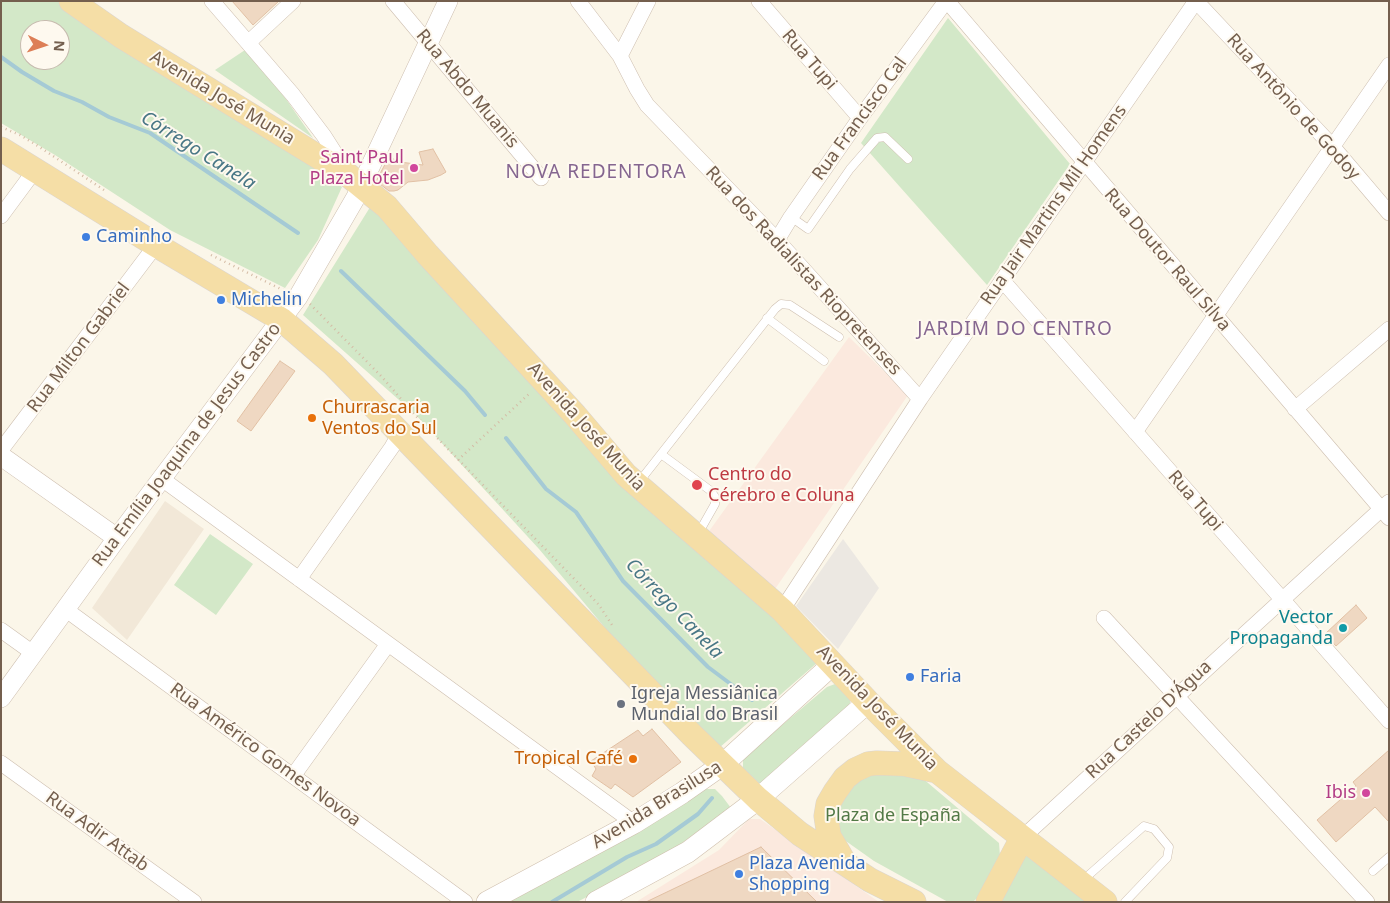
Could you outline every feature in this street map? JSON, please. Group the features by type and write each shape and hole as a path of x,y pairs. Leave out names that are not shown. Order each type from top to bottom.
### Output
{"main road":[{"name":"Avenida José Munia","path":"70,1 121,36 355,180 387,207 626,475 782,610 832,665 936,771 1105,902"},
{"path":"1,149 282,320 333,364 722,766 800,834 870,880 908,900"},
{"name":"Avenida Brasilusa","path":"487,902 634,823 722,766 832,665"},
{"path":"596,902 688,852 758,799 868,702"},
{"path":"846,864 832,844 826,823 828,804 838,785 854,770 868,764 904,764 936,771"},
{"path":"1002,822 1007,865"},
{"path":"988,902 1022,838"}],"street":[{"path":"212,1 298,102 355,180"},
{"path":"248,43 293,1"},
{"name":"Rua Abdo Muanis","path":"393,1 541,178"},
{"name":"Rua Emília Joaquina de Jesus Castro","path":"1,698 65,608 298,298 355,180 448,1"},
{"name":"Rua dos Radialistas Riopretenses","path":"578,1 620,56 637,89 648,105 777,240 920,398"},
{"path":"620,56 648,1"},
{"name":"Rua Tupi","path":"759,1 860,118"},
{"name":"Rua Francisco Cal","path":"777,240 860,118 946,1"},
{"name":"Rua Doutor Raul Silva","path":"946,1 1295,409 1386,510"},
{"name":"Rua Jair Martins Mil Homens","path":"782,610 920,398 1196,1"},
{"name":"Rua Antônio de Godoy","path":"1196,1 1333,147 1389,214"},
{"path":"1135,432 1389,65"},
{"path":"1,216 35,170"},
{"name":"Rua Milton Gabriel","path":"1,450 156,245"},
{"name":"Rua Tupi","path":"1002,280 1389,721"},
{"path":"1295,409 1389,328"},
{"path":"298,579 400,433"},
{"path":"1,456 117,538"},
{"path":"162,479 634,823"},
{"name":"Rua Castelo D'Água","path":"1022,838 1282,599 1386,510"},
{"name":"Rua Américo Gomes Novoa","path":"65,608 465,902"},
{"path":"1104,618 1367,902"},
{"path":"1,630 33,653"},
{"path":"293,776 388,644"},
{"name":"Rua Adir Attab","path":"1,763 194,902"}],"lane":[{"path":"791,217 808,229 850,169 877,138 885,137 908,159"},
{"path":"637,485 775,308 781,304 790,305 839,337"},
{"path":"768,318 824,361"},
{"path":"661,454 711,491 715,497 715,504 697,536"},
{"path":"1080,882 1144,826 1154,829 1169,847 1167,858 1125,902"},
{"path":"1375,869 1389,858"}],"path":[{"path":"1,127 32,143 110,194"},
{"path":"204,252 310,303 382,377 415,416 585,590 599,605 614,628"},
{"path":"458,460 532,391"}],"shaded area":[{"path":"849,337 908,395 773,592 707,534"},
{"path":"165,501 204,529 127,640 92,608"},
{"path":"843,539 879,588 838,649 796,606"},
{"path":"749,819 760,819 879,902 636,902 719,850"}],"green space":[{"path":"1,1 57,1 304,159 342,187 318,240 285,288 170,230 55,155 1,123"},
{"path":"948,18 1070,164 987,285 861,143"},
{"path":"245,50 286,99 313,138 215,70"},
{"path":"372,204 777,617 818,662 719,748 627,654 539,549 416,415 303,315"},
{"path":"210,534 253,564 216,615 174,585"},
{"path":"835,684 841,685 851,696 847,710 762,786 743,768 743,758 827,687"},
{"name":"Plaza de España","path":"870,773 921,777 999,843 1000,856 974,901 948,902 874,861 843,839 838,827 840,804 853,785"},
{"path":"705,789 715,789 731,808 657,861 577,902 501,902"},
{"path":"1026,856 1033,858 1086,902 1000,902"}],"building":[{"path":"232,1 279,1 253,25"},
{"name":"Saint Paul Plaza Hotel","path":"433,149 446,172 441,175 428,180 408,182 394,191 389,191 376,181 389,157 400,162 423,165 419,152"},
{"path":"280,361 295,371 251,431 237,421"},
{"name":"Vector Propaganda","path":"1356,605 1367,618 1336,646 1325,634"},
{"path":"652,729 681,762 633,797 615,784 611,789 592,776 596,769 591,761 638,730 643,736"},
{"path":"1389,750 1389,822 1375,807 1336,842 1317,820 1356,786 1353,782"},
{"name":"Plaza Avenida Shopping","path":"761,847 817,902 646,902"}],"waterway":[{"name":"Córrego Canela","path":"1,57 54,91 82,102 109,117 150,133 298,233"},
{"name":"Córrego Canela","path":"341,271 465,391 485,415"},
{"name":"Córrego Canela","path":"506,438 546,489 576,512 623,581 708,667 752,700"},
{"path":"552,902 627,857 656,844 698,814 712,798"}],"place":[{"name":"Saint Paul Plaza Hotel","path":"414,168"},
{"name":"Caminho","path":"86,237"},
{"name":"Michelin","path":"221,300"},
{"name":"Churrascaria Ventos do Sul","path":"312,418"},
{"name":"Centro do Cérebro e Coluna","path":"697,485"},
{"name":"Vector Propaganda","path":"1343,628"},
{"name":"Faria","path":"910,677"},
{"name":"Igreja Messiânica Mundial do Brasil","path":"621,704"},
{"name":"Tropical Café","path":"633,759"},
{"name":"Ibis","path":"1366,793"},
{"name":"Plaza Avenida Shopping","path":"739,874"}],"district":[{"name":"NOVA REDENTORA","path":"596,173"},
{"name":"JARDIM DO CENTRO","path":"1015,330"}]}
